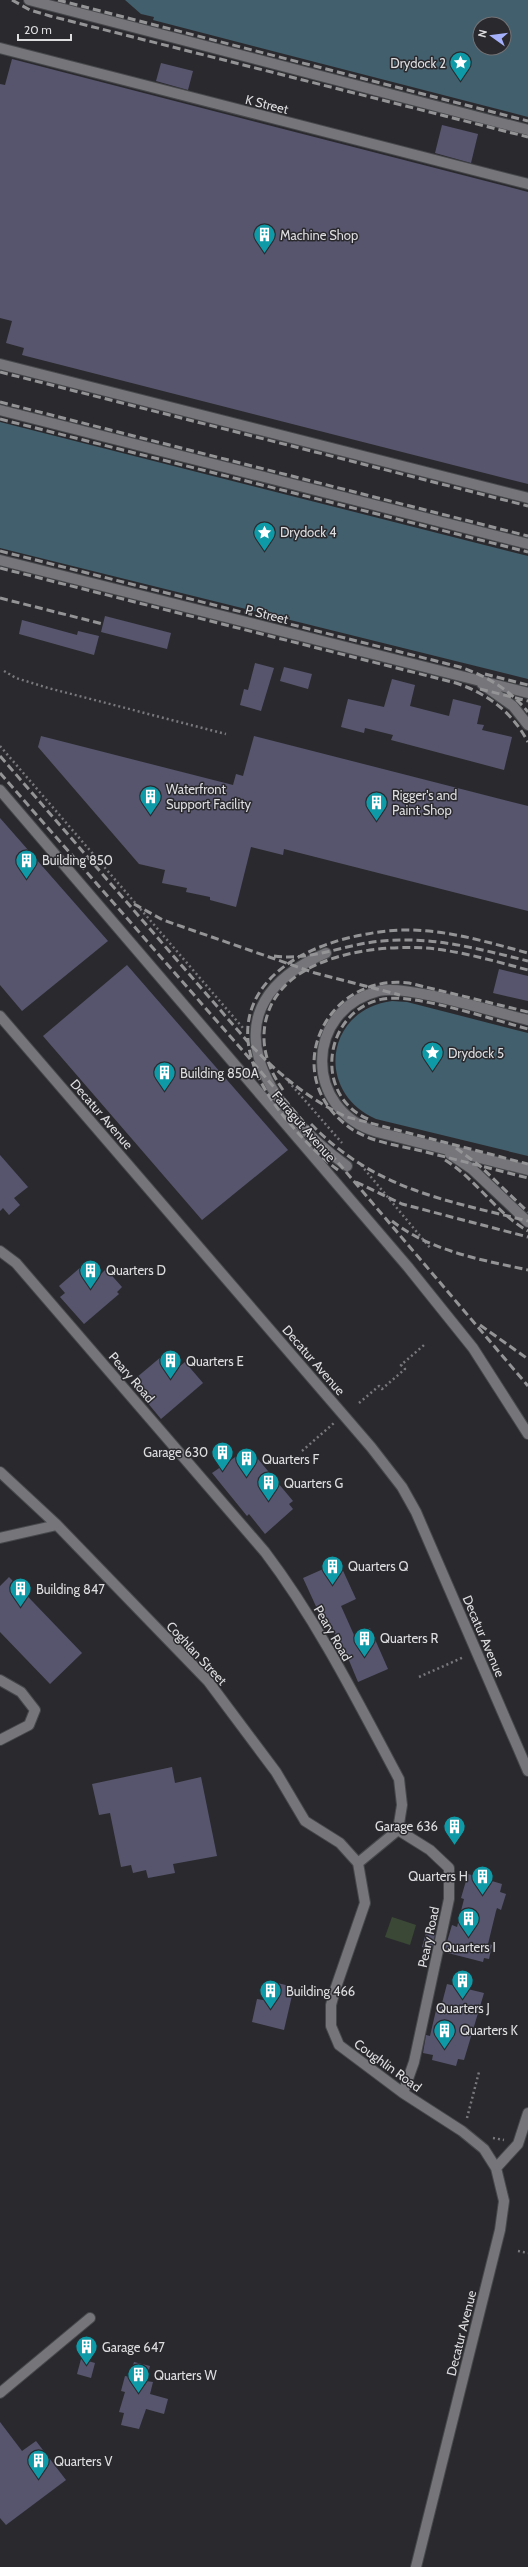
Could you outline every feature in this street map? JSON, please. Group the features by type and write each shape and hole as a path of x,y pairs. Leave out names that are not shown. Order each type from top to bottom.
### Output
{"street":[{"path":"29,0 528,130"},
{"name":"K Street","path":"0,48 528,184"},
{"path":"0,364 528,498"},
{"path":"0,410 528,544"},
{"name":"P Street","path":"0,560 528,693"},
{"path":"452,673 482,684 496,693 513,706 528,725"},
{"name":"Farragut Avenue","path":"0,790 332,1179 473,1348 528,1434"},
{"path":"326,953 296,967 272,989 257,1021 256,1042 261,1068 280,1100 304,1128 328,1152 347,1166"},
{"path":"528,1020 409,991 390,989 361,997 336,1018 326,1040 322,1064 325,1082 334,1102 347,1117 369,1130 528,1170"},
{"name":"Decatur Avenue","path":"0,1016 371,1447 402,1487 416,1512 528,1771"},
{"path":"237,1068 280,1100"},
{"path":"304,1128 332,1179"},
{"path":"433,1146 463,1162 528,1222"},
{"name":"Peary Road","path":"0,1251 16,1263 260,1546 283,1576 315,1626 399,1779 402,1805 398,1830 430,1850 449,1868 451,1880 449,1899 422,2023 404,2093"},
{"name":"Coghlan Street","path":"0,1472 57,1525 208,1681 276,1772 305,1821 340,1843 358,1863"},
{"path":"0,1538 57,1525"},
{"path":"0,1680 21,1692 35,1710 29,1725 0,1740"},
{"path":"358,1863 398,1830"},
{"name":"Coughlin Road","path":"358,1863 365,1903 335,1990 331,2005 331,2026 340,2045 404,2093 462,2131 484,2149 496,2168"},
{"path":"496,2168 518,2144 528,2113"},
{"name":"Decatur Avenue","path":"416,2567 500,2230 504,2201 496,2168"},
{"path":"0,2393 90,2318"}],"path":[{"path":"4,671 16,678 48,688 226,734"},
{"path":"0,746 256,1042"},
{"path":"279,1070 347,1149"},
{"path":"357,1160 431,1249"},
{"path":"359,1403 379,1386 382,1389 404,1369 401,1365 424,1345"},
{"path":"302,1452 334,1424"},
{"path":"419,1677 464,1657"},
{"path":"465,2122 479,2072"},
{"path":"491,2137 518,2144"},
{"path":"518,2251 528,2253"}],"green space":[{"path":"392,1917 416,1925 410,1945 385,1937"}],"water":[{"name":"Drydock 2","path":"125,0 528,0 528,117 153,20 154,17 141,14"},
{"name":"Drydock 4","path":"0,422 528,556 528,679 0,548"},
{"name":"Drydock 5","path":"392,1001 407,1002 528,1033 528,1156 376,1119 356,1107 343,1090 336,1072 336,1053 342,1035 353,1019 370,1007"}],"building":[{"name":"Machine Shop","path":"12,59 528,192 528,484 22,355 24,348 6,343 12,321 0,318 0,84 5,85"},
{"path":"161,63 193,71 188,90 156,81"},
{"path":"442,125 478,134 471,163 435,153"},
{"path":"105,616 171,633 167,649 101,632"},
{"path":"22,620 77,635 78,631 99,636 94,655 19,634"},
{"path":"255,663 274,668 261,711 240,705 244,689 248,690"},
{"path":"284,667 312,674 308,689 280,681"},
{"path":"392,679 415,685 410,706 449,716 453,699 481,706 477,724 484,725 482,730 512,737 504,770 391,740 393,735 365,728 364,733 341,727 348,699 384,707"},
{"name":"Rigger's and Paint Shop","path":"41,736 233,785 236,774 243,776 254,736 528,806 528,911 284,849 283,855 251,847 236,907 210,900 210,897 186,892 187,888 162,883 165,870 139,864 38,747"},
{"name":"Building 850","path":"0,818 108,941 22,1011 0,985"},
{"name":"Building 850A","path":"127,965 288,1150 202,1220 43,1036"},
{"path":"499,969 528,976 528,1001 493,993"},
{"path":"0,1155 28,1187 14,1198 20,1205 9,1215 3,1208 0,1211"},
{"name":"Quarters D","path":"89,1260 101,1274 106,1269 122,1287 117,1292 119,1294 84,1324 60,1297 65,1293 59,1286"},
{"name":"Quarters E","path":"168,1351 180,1366 185,1362 203,1383 161,1419 137,1390 142,1385 136,1378"},
{"path":"244,1451 249,1457 253,1453 293,1501 289,1504 293,1509 265,1534 249,1514 247,1516 212,1473"},
{"path":"339,1562 356,1599 341,1606 354,1635 370,1628 388,1669 358,1682 343,1646 340,1647 330,1623 325,1626 303,1578"},
{"name":"Building 847","path":"9,1577 82,1653 50,1684 0,1632 0,1586"},
{"path":"172,1767 175,1783 201,1777 217,1856 173,1864 175,1873 148,1878 146,1870 133,1873 131,1865 121,1867 110,1813 99,1815 92,1784"},
{"path":"468,1874 502,1884 500,1892 506,1894 501,1910 497,1908 496,1911 488,1944 492,1945 489,1959 484,1958 483,1962 444,1952 452,1925 457,1927 464,1899 461,1898"},
{"path":"426,1933 435,1935 432,1949 422,1947"},
{"name":"Building 466","path":"273,1982 294,1987 284,2030 252,2022 257,1999 263,2000 264,1993 270,1995"},
{"path":"447,1984 484,1993 464,2060 458,2059 456,2066 432,2060 433,2055 423,2053 426,2035 430,2036 437,2006 441,2007"},
{"name":"Garage 647","path":"81,2359 95,2363 91,2378 77,2374"},
{"name":"Quarters W","path":"134,2362 150,2366 146,2381 153,2382 150,2394 168,2399 164,2414 146,2409 139,2429 121,2425 124,2413 119,2412 125,2392 121,2391 125,2376 130,2377"},
{"name":"Quarters V","path":"0,2422 22,2451 36,2441 66,2480 6,2525 0,2518"}],"railway":[{"path":"12,0 30,10 50,16 528,137"},
{"path":"58,0 528,121"},
{"path":"0,372 528,506"},
{"path":"0,402 528,536"},
{"path":"0,419 528,552"},
{"path":"0,551 460,667 489,679 506,690 528,712"},
{"path":"0,568 456,683 468,687 498,705 522,731 528,742"},
{"path":"0,598 103,624"},
{"path":"485,674 528,685"},
{"path":"480,689 528,701"},
{"path":"0,756 248,1042 270,1064 306,1094 347,1117 528,1164"},
{"path":"0,773 250,1059 528,1386"},
{"path":"134,904 163,920 315,973 400,995"},
{"path":"338,1170 304,1140 286,1119 260,1081 249,1047 250,1016 261,990 282,968 312,951 347,938 388,931 406,930 442,933 477,939 528,953"},
{"path":"274,956 302,956 382,941 419,940 456,945 528,961"},
{"path":"283,1090 268,1062 264,1042 264,1031 269,1010 280,991 297,976 318,964 341,956 366,951 391,948 415,948 436,949 459,953 528,970"},
{"path":"528,1012 409,983 380,984 355,993 335,1009 322,1030 315,1053 316,1078 325,1102 345,1124 353,1130 382,1142 528,1178"},
{"path":"368,1119 350,1107 338,1092 333,1073 332,1054 338,1035 348,1019 363,1006 383,999 397,998 414,1000 454,1008 528,1029"},
{"path":"311,1124 335,1146 360,1164 385,1178 439,1198 528,1221"},
{"path":"456,1148 480,1166 528,1212"},
{"path":"445,1160 467,1177 506,1215 528,1231"},
{"path":"356,1182 402,1204 528,1237"},
{"path":"392,1221 423,1240 440,1247 475,1258 528,1270"},
{"path":"480,1325 528,1359"}],"place":[{"name":"Drydock 2","path":"461,82"},
{"name":"Machine Shop","path":"264,254"},
{"name":"Drydock 4","path":"264,552"},
{"name":"Waterfront Support Facility","path":"151,816"},
{"name":"Rigger's and Paint Shop","path":"376,822"},
{"name":"Building 850","path":"27,880"},
{"name":"Drydock 5","path":"432,1072"},
{"name":"Building 850A","path":"165,1092"},
{"name":"Quarters D","path":"91,1290"},
{"name":"Quarters E","path":"170,1380"},
{"name":"Garage 630","path":"223,1472"},
{"name":"Quarters F","path":"246,1478"},
{"name":"Quarters G","path":"268,1502"},
{"name":"Quarters Q","path":"333,1586"},
{"name":"Building 847","path":"20,1608"},
{"name":"Quarters R","path":"365,1658"},
{"name":"Garage 636","path":"454,1846"},
{"name":"Quarters H","path":"483,1896"},
{"name":"Quarters I","path":"469,1938"},
{"name":"Quarters J","path":"463,2000"},
{"name":"Building 466","path":"271,2010"},
{"name":"Quarters K","path":"444,2050"},
{"name":"Garage 647","path":"86,2366"},
{"name":"Quarters W","path":"139,2394"},
{"name":"Quarters V","path":"39,2480"}]}
